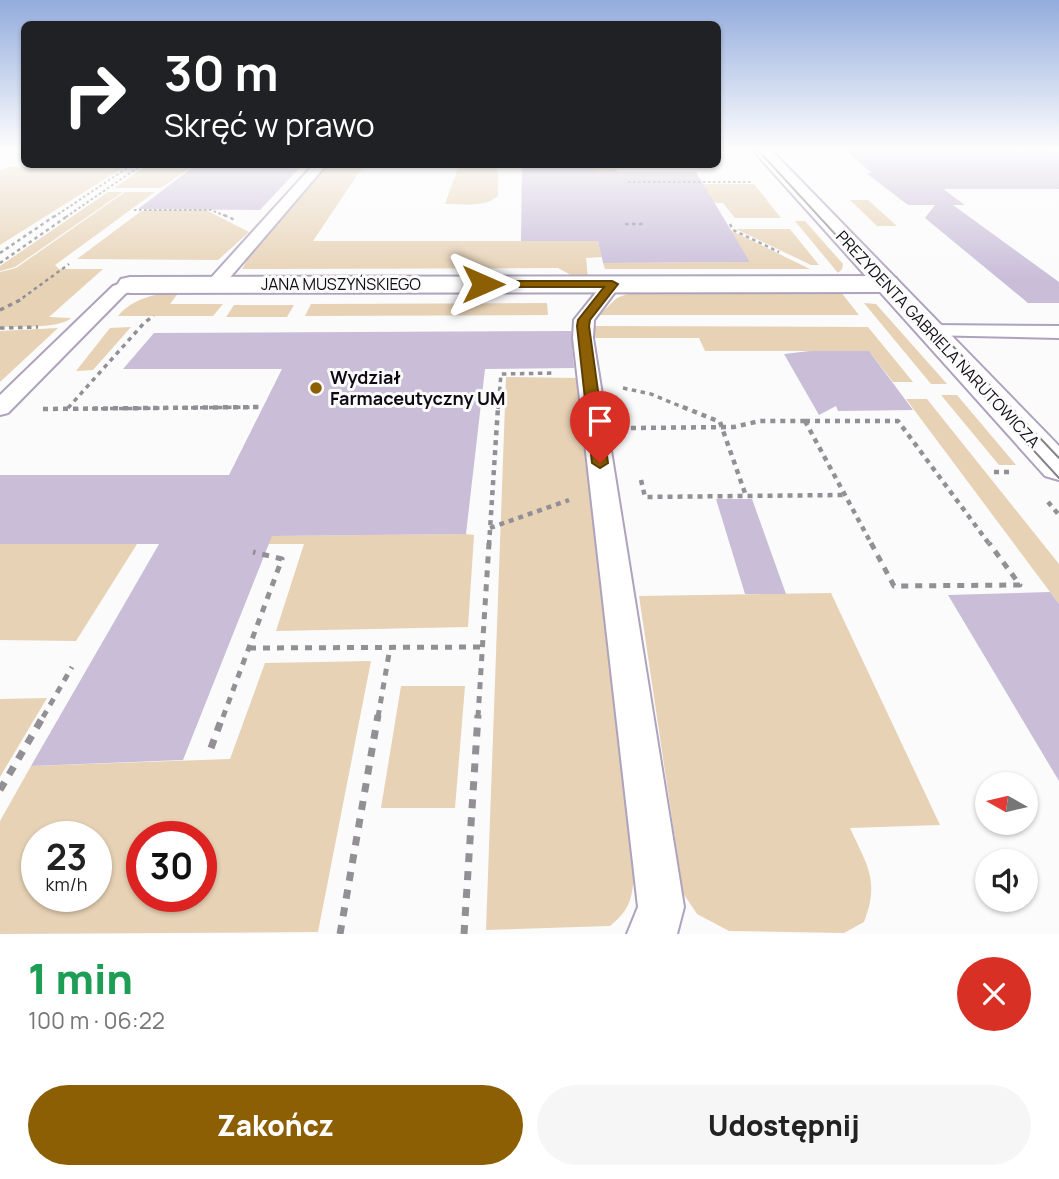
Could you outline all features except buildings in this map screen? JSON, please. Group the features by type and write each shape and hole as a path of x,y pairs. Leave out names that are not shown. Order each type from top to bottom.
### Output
{"street":[{"name":"PREZYDENTA GABRIELA NARUTOWICZA","path":"801,193 1059,468"},
{"name":"JANA MUSZYŃSKIEGO","path":"130,285 887,284"}],"lane":[{"path":"203,284 261,232 296,193"},
{"path":"612,284 584,320 600,383 603,488 661,906 657,926 651,934"},
{"path":"0,408 119,290 130,285"},
{"path":"931,331 1059,332"}],"path":[{"path":"0,253 90,193"},
{"path":"0,263 102,193"},
{"path":"134,209 211,210 261,232"},
{"path":"625,224 644,224"},
{"path":"730,224 733,230 783,254"},
{"path":"0,310 24,298 69,264"},
{"path":"68,408 145,322 203,284"},
{"path":"464,934 501,374 600,383 651,394 720,422 746,496"},
{"path":"600,383 625,401"},
{"path":"41,408 263,407"},
{"path":"628,414 633,439"},
{"path":"631,428 721,427 760,421 805,421 898,421 1020,585 894,586 805,421"},
{"path":"640,474 645,497 844,495"},
{"path":"490,527 603,488"},
{"path":"211,748 282,559 253,552"},
{"path":"249,648 482,648"},
{"path":"340,934 390,648"},
{"path":"0,790 72,667"}],"shaded area":[{"path":"0,193 83,193 0,245"},
{"path":"107,193 122,193 15,267 0,271 0,266"},
{"path":"124,193 154,193 55,265 59,269 103,269 49,317 71,318 65,322 0,327 0,272 16,268"},
{"path":"304,193 345,193 313,241 598,241 602,257 586,258 588,278 573,276 558,268 242,269 250,255"},
{"path":"449,193 498,193 498,196 492,200 480,204 445,204"},
{"path":"600,193 761,193 781,218 735,218 723,203 603,203"},
{"path":"850,200 868,200 897,226 877,226"},
{"path":"146,210 206,210 249,232 218,260 77,259"},
{"path":"795,221 805,221 843,264 838,273"},
{"path":"736,229 790,229 819,265 811,265"},
{"path":"730,230 810,269 605,269 603,263 750,262"},
{"path":"840,291 859,315 599,315 617,298 632,292"},
{"path":"179,292 170,304 223,304 213,316 118,316 131,305 146,298"},
{"path":"547,303 548,315 305,316 311,304"},
{"path":"864,303 876,304 947,384 931,384"},
{"path":"234,305 294,305 287,317 226,317"},
{"path":"593,326 868,327 913,382 893,382 869,351 705,351 699,338 595,338"},
{"path":"131,327 93,370 76,371 110,328"},
{"path":"58,328 0,382 0,331"},
{"path":"506,377 579,378 634,869 633,887 627,908 610,926 486,930"},
{"path":"941,395 957,395 1016,465 999,465"},
{"path":"906,399 927,399 1059,564 1059,604"},
{"path":"474,535 468,627 276,631 304,544 262,544 266,536"},
{"path":"0,544 137,544 76,641 0,640"},
{"path":"831,593 940,825 850,828 866,863 871,895 864,922 844,933 729,931 697,914 683,893 639,596"},
{"path":"371,661 318,932 0,934 0,821 31,766 230,759 265,663"},
{"path":"401,686 465,686 455,808 381,808"},
{"path":"47,698 0,777 0,699"}],"tram line":[{"path":"797,193 1059,478"},
{"path":"929,321 1059,458"}],"place":[{"name":"Wydział Farmaceutyczny UM","path":"316,388"}],"route":[{"path":"483,284 612,284 584,320 583,326 600,463"}]}
